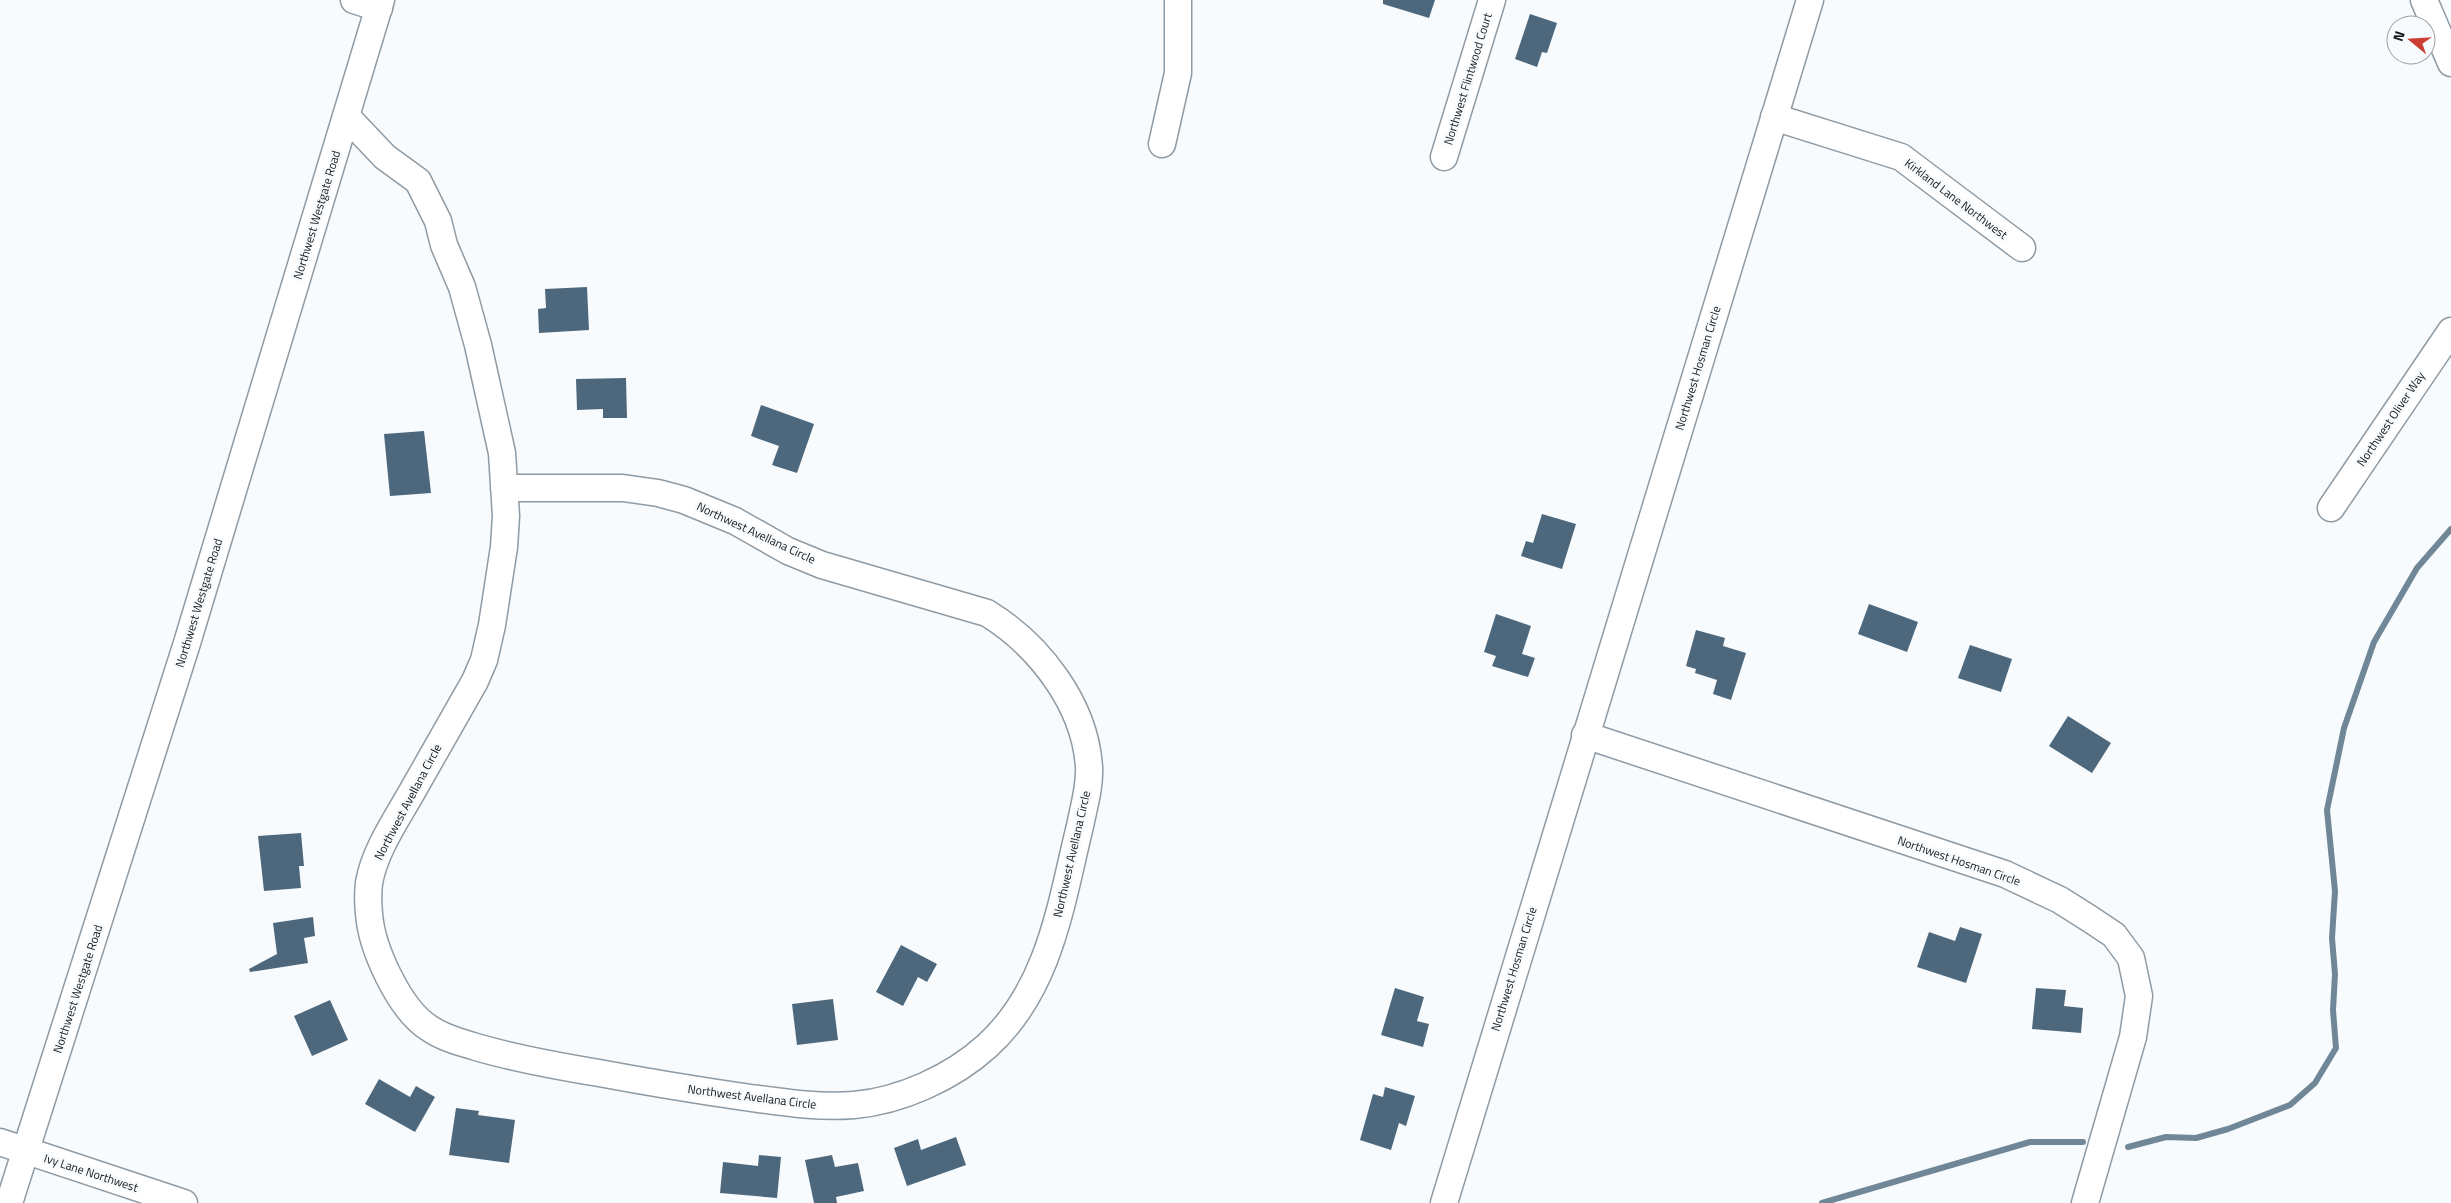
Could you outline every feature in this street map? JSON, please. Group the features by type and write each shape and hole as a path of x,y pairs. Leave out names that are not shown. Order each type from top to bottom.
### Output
{"street":[{"path":"354,0 380,4"},
{"path":"1162,144 1178,73 1178,0"},
{"name":"Northwest Flintwood Court","path":"1444,157 1492,0"},
{"name":"Northwest Hosman Circle","path":"1444,1203 1810,0"},
{"path":"2424,0 2451,63"},
{"name":"Northwest Westgate Road","path":"9,1203 187,643 380,4"},
{"name":"Northwest Avellana Circle","path":"347,117 385,157 418,181 438,220 444,245 462,287 478,345 502,453 504,488 506,516 504,548 492,625 484,660 475,681 396,820 378,858 369,883 369,916 376,947 394,985 414,1016 428,1028 448,1039 510,1057 678,1088 807,1106 857,1105 894,1097 941,1078 986,1047 1018,1014 1040,974 1056,921 1088,792 1089,765 1080,729 1064,691 1040,657 1010,628 987,613 822,564 788,550 735,522 684,500 658,493 623,488 504,488"},
{"name":"Kirkland Lane Northwest","path":"1774,117 1901,157 2022,248"},
{"name":"Northwest Oliver Way","path":"2331,508 2451,331"},
{"name":"Northwest Hosman Circle","path":"1585,735 2005,874 2060,900 2114,935 2131,958 2139,996 2134,1037 2085,1203"},
{"name":"Ivy Lane Northwest","path":"0,1142 184,1203"}],"building":[{"path":"1383,0 1435,0 1429,18 1383,4"},
{"path":"1530,14 1557,23 1547,53 1542,52 1537,67 1515,59"},
{"path":"587,287 589,330 539,333 538,309 546,308 545,289"},
{"path":"626,378 627,418 603,418 603,409 577,410 576,379"},
{"path":"761,405 814,424 797,473 772,465 779,446 751,436"},
{"path":"424,431 431,493 390,496 384,434"},
{"path":"1542,514 1576,524 1562,569 1521,556 1526,541 1533,543"},
{"path":"1869,604 1918,622 1907,652 1858,634"},
{"path":"1496,614 1531,626 1522,654 1535,658 1528,677 1492,666 1496,656 1484,652"},
{"path":"1696,630 1725,638 1723,646 1746,653 1731,700 1713,694 1717,680 1695,673 1696,669 1686,666"},
{"path":"1970,645 2012,659 2001,692 1958,678"},
{"path":"2068,716 2111,743 2092,773 2049,746"},
{"path":"301,833 304,866 299,866 301,888 264,891 258,836"},
{"path":"313,917 315,936 304,938 308,963 250,972 249,969 277,954 273,923"},
{"path":"1960,927 1982,934 1966,983 1917,967 1929,932 1955,941"},
{"path":"901,945 937,964 927,982 918,977 903,1006 876,992"},
{"path":"1395,988 1424,997 1417,1021 1429,1024 1423,1047 1381,1035"},
{"path":"2036,988 2066,990 2064,1006 2083,1008 2081,1033 2032,1029"},
{"path":"833,999 838,1040 797,1045 792,1004"},
{"path":"330,1000 348,1040 312,1056 294,1016"},
{"path":"379,1079 410,1097 416,1086 435,1097 415,1132 365,1104"},
{"path":"1385,1087 1415,1096 1406,1126 1399,1123 1391,1150 1360,1140 1373,1094 1383,1097"},
{"path":"456,1108 479,1111 478,1115 515,1120 509,1163 449,1155"},
{"path":"956,1137 966,1165 907,1186 894,1148 918,1139 921,1150"},
{"path":"759,1155 781,1157 777,1198 720,1193 723,1162 758,1166"},
{"path":"832,1155 835,1167 858,1163 864,1191 836,1197 837,1203 814,1203 805,1160"}],"waterway":[{"path":"2128,1147 2166,1137 2196,1138 2228,1129 2290,1105 2315,1083 2336,1048 2333,1010 2335,974 2332,938 2335,891 2327,810 2344,728 2374,642 2417,568 2451,529"},
{"path":"1822,1203 2030,1142 2083,1142"}]}
